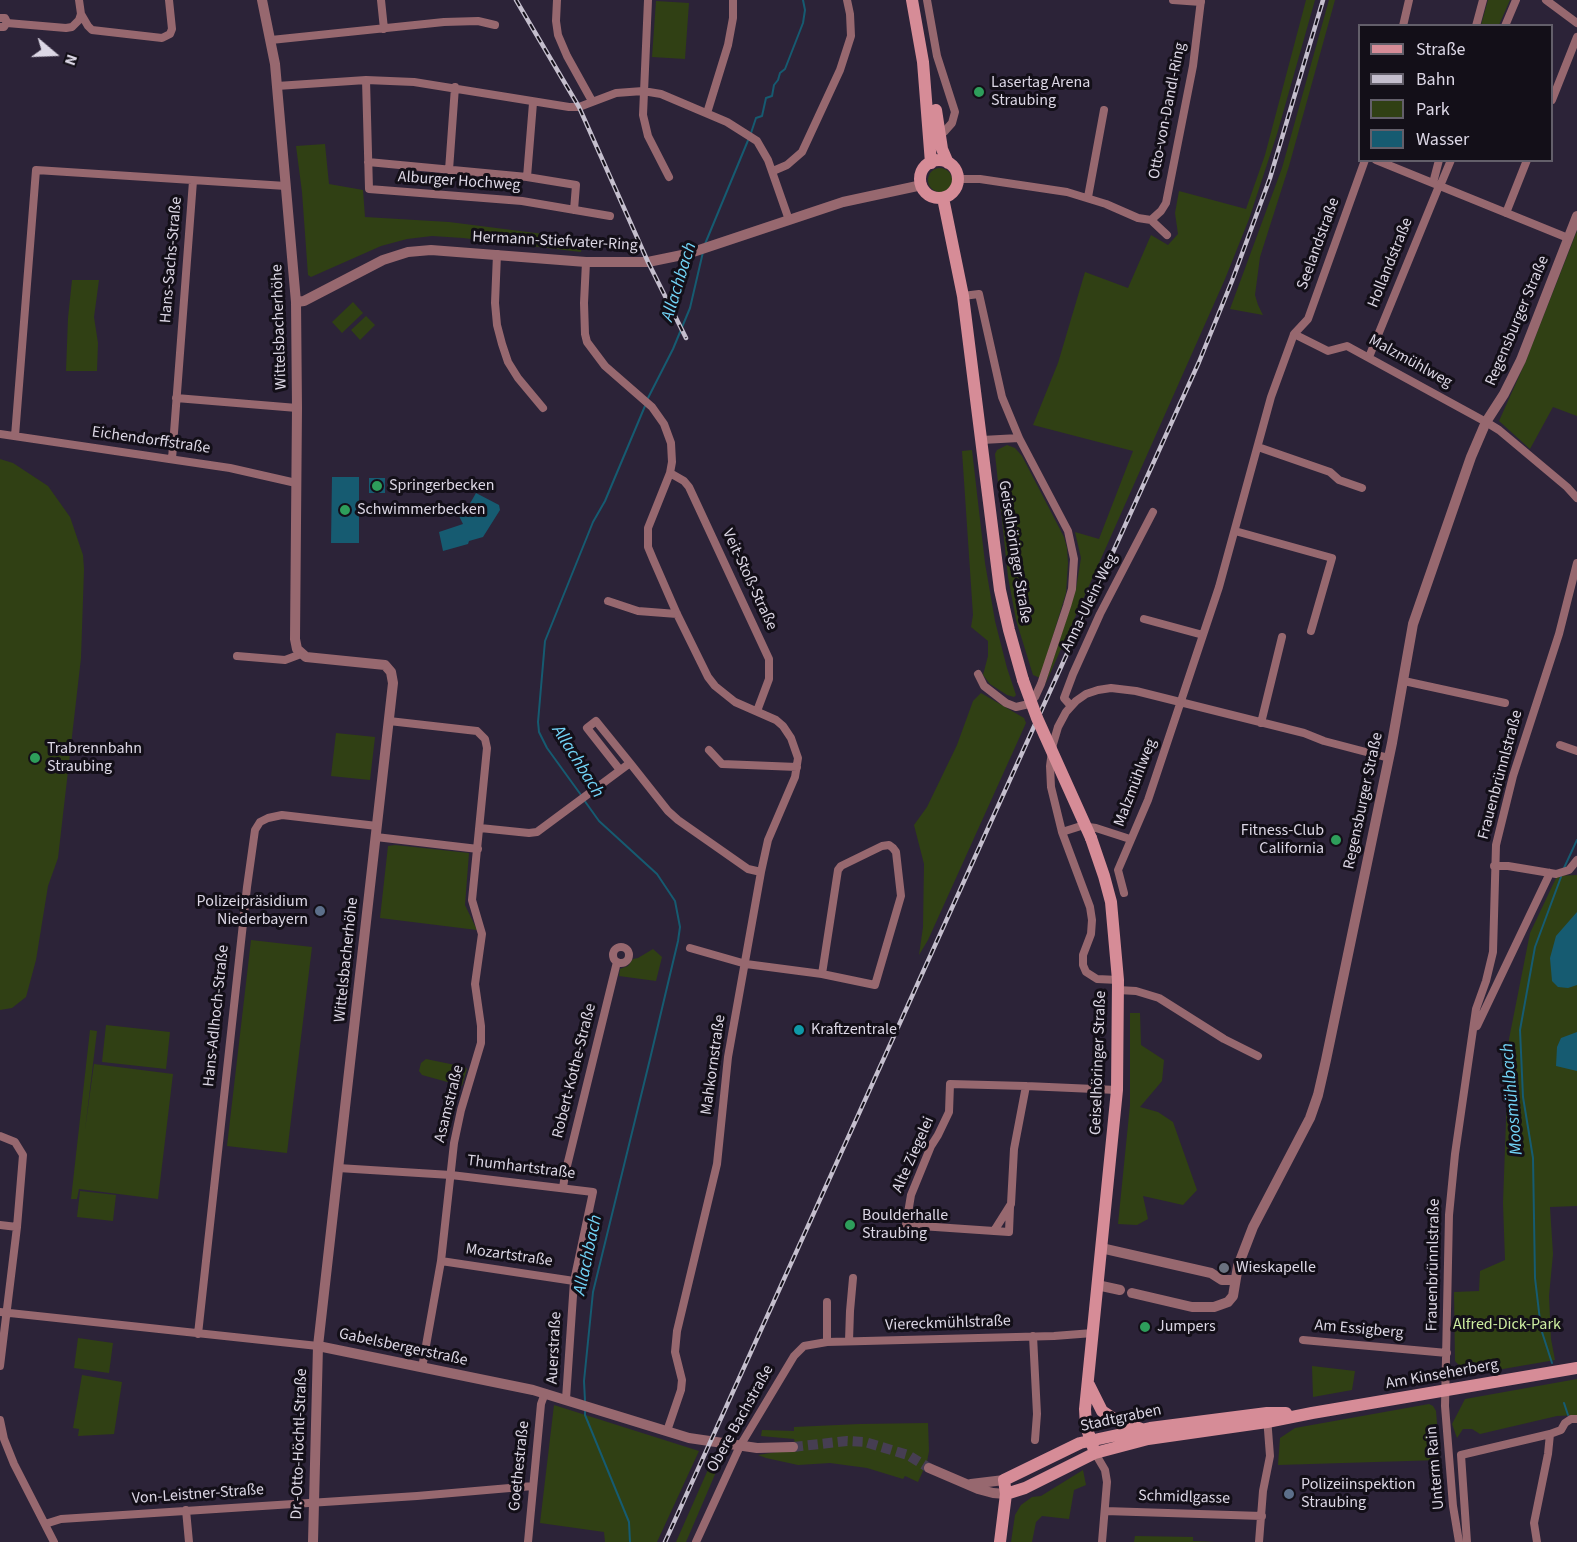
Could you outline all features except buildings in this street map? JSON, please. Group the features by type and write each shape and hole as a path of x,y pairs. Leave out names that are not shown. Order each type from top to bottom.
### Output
{"main road":[{"path":"912,0 943,155 954,168 958,179 954,191 943,198 927,194 922,184 924,170 931,163 943,161 948,163"},
{"path":"923,62 931,163"},
{"name":"Geiselhöringer Straße","path":"943,198 963,296 982,440 993,549 1009,630 1023,680 1037,718 1091,838 1111,902 1118,985 1117,1090 1085,1409 1086,1426 1095,1453"},
{"name":"Am Kinseherberg","path":"1267,1418 1312,1413 1577,1368"},
{"path":"1088,1380 1102,1411 1121,1423 1142,1430"},
{"name":"Stadtgraben","path":"1004,1480 1090,1440 1142,1430 1267,1418"},
{"name":"Stadtgraben","path":"1006,1494 1025,1488 1095,1453 1148,1439 1267,1418"},
{"path":"1000,1542 1006,1494 1004,1480"}],"street":[{"path":"79,0 81,14 88,26 99,32 162,38 170,34 172,29 169,0"},
{"name":"Wittelsbacherhöhe","path":"262,0 271,40 277,86 296,302 295,639 297,649 301,654 313,658 386,665 392,672 393,683 318,1346"},
{"path":"381,0 384,29"},
{"path":"557,0 558,35 592,101"},
{"path":"648,0 643,91 645,126 669,177"},
{"path":"707,113 728,45 733,18 733,0"},
{"path":"772,171 787,165 802,152 840,70 851,36 847,0"},
{"path":"927,0 937,56 955,112 951,123 944,132 939,133"},
{"name":"Otto-von-Dandl-Ring","path":"1151,220 1161,211 1166,202 1193,66 1201,1 1173,0"},
{"path":"1403,24 1409,0"},
{"path":"1477,24 1484,0"},
{"path":"1506,24 1516,0"},
{"path":"1546,0 1577,23"},
{"path":"2,22 66,28 76,24 81,14"},
{"path":"271,40 465,21 495,25"},
{"path":"1553,95 1577,37"},
{"path":"277,86 366,80 414,82 455,87 532,103 579,107 616,93 643,91 672,98 743,131 757,141 772,171 789,220"},
{"name":"Alburger Hochweg","path":"366,80 369,189 522,201 610,216"},
{"path":"449,170 455,87"},
{"path":"527,177 532,103"},
{"path":"1088,197 1104,110"},
{"name":"Alburger Hochweg","path":"368,162 527,177 576,185 574,210"},
{"name":"Seelandstraße","path":"1294,334 1308,319 1364,162"},
{"path":"1381,162 1568,238"},
{"name":"Hollandstraße","path":"1437,185 1439,162"},
{"name":"Hollandstraße","path":"1369,357 1437,185 1450,162"},
{"path":"1506,213 1526,162"},
{"path":"15,436 36,170 193,181"},
{"path":"958,179 980,179 1088,197 1138,218 1151,220 1167,235"},
{"name":"Hans-Sachs-Straße","path":"172,459 193,181 286,186"},
{"name":"Hermann-Stiefvater-Ring","path":"296,302 304,301 383,260 408,252 431,250 586,262 639,263 687,254 843,202 922,184"},
{"name":"Regensburger Straße","path":"1132,1293 1204,1308 1228,1302 1233,1296 1238,1266 1253,1227 1310,1119 1318,1095 1389,758 1413,624 1458,490 1486,422 1504,394 1521,360 1577,216"},
{"path":"497,254 495,303 502,344 508,362 518,378 543,408"},
{"path":"586,262 584,303 587,342 605,366 652,407 668,432 672,453 670,473 648,528 648,547 703,668 715,686 735,702 776,720 788,732 796,750 797,767 722,764 709,750"},
{"path":"963,296 979,294 1002,396 1019,438 1068,531 1074,559 1072,589 1035,697 1029,704 1016,707 1006,703 984,686 978,674"},
{"name":"Malzmühlweg","path":"1124,893 1118,870 1148,800 1203,635 1235,531 1271,397 1294,334 1328,351 1347,346 1486,422"},
{"path":"176,398 297,408"},
{"path":"1486,422 1499,430 1577,498"},
{"name":"Eichendorffstraße","path":"0,434 231,468 296,483"},
{"path":"982,440 1019,438"},
{"path":"1258,447 1330,472 1339,480 1362,488"},
{"name":"Veit-Stoß-Straße","path":"670,473 684,481 688,487 769,659 769,679 757,711"},
{"name":"Anna-Ulein-Weg","path":"1071,706 1064,698 1073,674 1106,603 1153,512"},
{"path":"1235,531 1332,558 1311,631"},
{"name":"Frauenbrünnlstraße","path":"1446,1390 1451,1187 1476,1010 1493,952 1496,845 1513,776 1559,634 1577,563"},
{"path":"608,602 638,611 677,614"},
{"path":"1144,619 1203,635"},
{"path":"1261,723 1282,637"},
{"name":"Wittelsbacherhöhe","path":"237,656 285,660 301,654"},
{"path":"1404,681 1506,704"},
{"path":"1258,1056 1151,995 1097,979 1086,972 1083,955 1091,934 1090,907 1062,831 1051,787 1050,766 1058,727 1071,706 1086,694 1111,688 1180,702 1389,758"},
{"name":"Asamstraße","path":"389,721 472,730 482,735 487,748 472,900 482,934 476,984 481,1043 461,1110 450,1175 441,1261 422,1368"},
{"path":"621,770 587,728 596,721 668,811 748,869 761,873"},
{"path":"601,745 610,738"},
{"path":"1560,745 1577,751"},
{"path":"480,828 537,832 630,763"},
{"name":"Mahkornstraße","path":"667,1431 681,1390 681,1374 675,1352 677,1331 717,1164 728,1057 761,873 768,840 795,777 797,767"},
{"name":"Hans-Adlhoch-Straße","path":"198,1334 215,1167 255,830 260,822 282,815 376,831"},
{"name":"Malzmühlweg","path":"1062,831 1081,826 1096,828 1130,839"},
{"path":"376,831 478,849"},
{"path":"690,948 746,964 822,974 875,985 902,896 896,852 893,848 882,846 841,866 838,870 822,974"},
{"path":"1494,866 1550,873 1565,872 1577,860"},
{"name":"Frauenbrünnlstraße","path":"1473,1035 1550,873"},
{"name":"Robert-Kothe-Straße","path":"563,1188 617,962"},
{"name":"Alte Ziegelei","path":"994,1231 906,1225 909,1204 931,1146 939,1136 949,1112 950,1084 1117,1090"},
{"path":"1011,1204 994,1231 1009,1232 1011,1204 1014,1149 1026,1086"},
{"path":"0,1136 15,1142 23,1155 17,1227 3,1312 0,1366"},
{"name":"Thumhartstraße","path":"338,1168 450,1175 593,1191"},
{"name":"Auerstraße","path":"569,1400 574,1281 593,1191"},
{"path":"0,1225 17,1227"},
{"path":"1101,1248 1211,1273 1222,1280 1234,1280"},
{"name":"Mozartstraße","path":"441,1261 574,1281"},
{"path":"849,1341 853,1278"},
{"path":"1097,1285 1120,1290"},
{"path":"827,1302 827,1341"},
{"name":"Gabelsbergerstraße","path":"3,1312 318,1346 545,1393 689,1438 769,1449 793,1447"},
{"name":"Viereckmühlstraße","path":"804,1346 827,1341 1093,1333"},
{"path":"1033,1336 1037,1414 1035,1440"},
{"name":"Am Essigberg","path":"1303,1340 1447,1353"},
{"name":"Dr.-Otto-Höchtl-Straße","path":"313,1542 318,1346"},
{"name":"Obere Bachstraße","path":"696,1542 740,1446 794,1356 804,1346"},
{"name":"Unterm Rain","path":"1446,1390 1445,1406 1460,1528 1459,1542"},
{"name":"Goethestraße","path":"528,1542 541,1404 545,1393"},
{"path":"1259,1542 1263,1491 1270,1456 1267,1418"},
{"path":"1467,1542 1460,1528 1461,1455 1550,1434 1561,1430 1571,1419 1577,1419"},
{"path":"0,1420 4,1439 14,1464 54,1542"},
{"path":"1537,1542 1534,1523 1550,1434"},
{"path":"1095,1453 1107,1476 1102,1542"},
{"path":"929,1468 993,1493 1006,1494"},
{"path":"968,1484 1004,1480"},
{"name":"Von-Leistner-Straße","path":"45,1524 61,1519 533,1486"},
{"path":"186,1510 189,1542"},
{"name":"Schmidlgasse","path":"1105,1511 1262,1516"}],"green space":[{"path":"1306,0 1315,0 1277,134 1249,219 1225,279 1045,685 1076,589 1081,558 1075,532 1099,539 1133,451 1033,425 1058,363 1085,272 1128,288 1151,235 1168,245 1178,234 1175,213 1179,191 1246,209 1265,155"},
{"path":"1329,0 1335,0 1289,166 1260,257 1255,295 1263,315 1230,309 1282,168"},
{"path":"1488,0 1510,0 1499,24 1481,24"},
{"path":"656,1 689,3 685,59 652,57"},
{"path":"325,144 329,184 363,190 365,217 449,222 583,239 581,252 432,236 407,239 381,246 311,277 308,275 296,146"},
{"path":"940,168 945,169 951,175 951,185 945,191 940,192 935,191 929,185 928,180 929,175 935,169"},
{"path":"1577,231 1577,416 1553,407 1530,449 1499,421 1525,363"},
{"path":"72,280 99,280 94,317 98,343 97,371 66,371"},
{"path":"353,302 363,313 342,333 332,322"},
{"path":"366,316 375,325 360,340 351,330"},
{"path":"1007,445 1015,448 1022,456 1064,537 1067,548 1066,593 1040,678 1033,675 1016,620 1008,577 995,454 997,450"},
{"path":"972,450 985,563 995,621 1016,695 1014,697 990,684 983,675 988,656 988,641 971,627 973,615 962,451"},
{"name":"Trabrennbahn Straubing","path":"0,459 13,463 48,486 70,517 83,555 84,569 81,658 58,858 48,886 36,960 26,997 12,1008 0,1010"},
{"path":"981,693 1024,718 1026,723 928,940 919,955 923,927 924,864 914,825 927,807 957,745 973,701"},
{"path":"336,733 375,737 370,780 331,776"},
{"path":"388,846 469,853 465,905 477,930 380,918"},
{"name":"Alfred-Dick-Park","path":"1577,875 1577,1206 1550,1207 1553,1254 1549,1296 1551,1339 1555,1360 1468,1375 1455,1361 1454,1292 1479,1291 1480,1271 1505,1260 1503,1203 1509,1039 1530,933 1557,876"},
{"path":"251,940 312,947 287,1153 227,1146"},
{"path":"653,949 662,957 656,981 619,976 620,969 628,966 633,959"},
{"path":"1130,1013 1140,1013 1141,1045 1164,1060 1162,1081 1140,1107 1158,1112 1173,1122 1197,1190 1183,1205 1143,1196 1148,1219 1137,1225 1118,1224 1130,1105"},
{"path":"106,1025 170,1032 166,1069 102,1062"},
{"path":"90,1030 97,1031 85,1130 94,1064 173,1074 158,1199 79,1189 77,1199 71,1199"},
{"path":"426,1059 465,1067 467,1069 462,1086 422,1075 419,1071 421,1063"},
{"path":"80,1191 116,1195 113,1221 77,1217"},
{"path":"78,1338 113,1343 109,1373 74,1368"},
{"path":"1312,1366 1355,1371 1352,1390 1313,1397"},
{"path":"82,1375 122,1382 114,1434 78,1436 79,1429 73,1428"},
{"path":"1577,1379 1577,1415 1557,1416 1480,1434 1472,1429 1463,1429 1457,1438 1452,1424 1465,1399"},
{"path":"1429,1404 1436,1411 1440,1460 1278,1465 1280,1438 1295,1428"},
{"path":"554,1405 699,1451 657,1542 605,1542 604,1532 540,1523"},
{"path":"928,1423 929,1451 918,1482 905,1476 903,1479 867,1468 830,1463 798,1465 758,1455 796,1449 794,1439 761,1436 762,1430 794,1431 794,1427"},
{"path":"714,1456 722,1458 686,1542 676,1542"},
{"path":"1083,1470 1086,1485 1074,1490 1069,1519 1042,1516 1036,1522 1032,1542 1011,1542 1015,1515 1021,1505 1032,1497 1041,1496"},
{"path":"1135,1536 1193,1537 1193,1541 1215,1542 1134,1542"}],"water":[{"name":"Schwimmerbecken","path":"332,477 359,477 359,543 331,543"},
{"name":"Springerbecken","path":"369,478 385,478 385,493 369,493"},
{"path":"476,493 499,505 500,510 483,537 443,551 439,532 463,524 459,516 459,508 468,507"},
{"path":"1577,912 1577,985 1568,988 1558,987 1552,981 1550,958 1556,936"},
{"path":"1577,1032 1577,1071 1556,1066 1557,1047 1561,1038"}],"waterway":[{"name":"Allachbach","path":"751,133 756,118 762,116 766,98 772,96 774,85 780,73 785,69 803,23 805,10 803,0"},
{"name":"Allachbach","path":"705,244 749,138"},
{"name":"Allachbach","path":"647,400 673,349 690,308 703,252"},
{"name":"Allachbach","path":"581,795 547,748 539,732 545,641 593,522 605,501 645,406"},
{"name":"Allachbach","path":"584,800 599,821 657,874 675,901 680,927 593,1292 584,1381 585,1401"},
{"name":"Moosmühlbach","path":"1564,868 1577,840"},
{"name":"Moosmühlbach","path":"1552,1363 1541,1329 1535,1278 1533,1158 1523,1097 1520,1030 1535,947 1561,877"},
{"name":"Moosmühlbach","path":"1564,1403 1568,1415"},
{"name":"Allachbach","path":"585,1410 585,1415 629,1522 630,1542"}],"tunnel":[{"path":"793,1447 847,1441 865,1442 908,1455 929,1468"}],"railway":[{"path":"516,0 579,107 648,262 686,338"},
{"path":"665,1542 1199,362 1270,178 1323,0"}],"place":[{"name":"Lasertag Arena Straubing","path":"979,92"},
{"name":"Springerbecken","path":"377,486"},
{"name":"Schwimmerbecken","path":"345,510"},
{"name":"Trabrennbahn Straubing","path":"35,758"},
{"name":"Fitness-Club California","path":"1336,840"},
{"name":"Polizeipräsidium Niederbayern","path":"320,911"},
{"name":"Kraftzentrale","path":"799,1030"},
{"name":"Boulderhalle Straubing","path":"850,1225"},
{"name":"Wieskapelle","path":"1224,1268"},
{"name":"Jumpers","path":"1145,1327"},
{"name":"Polizeiinspektion Straubing","path":"1289,1494"}]}
